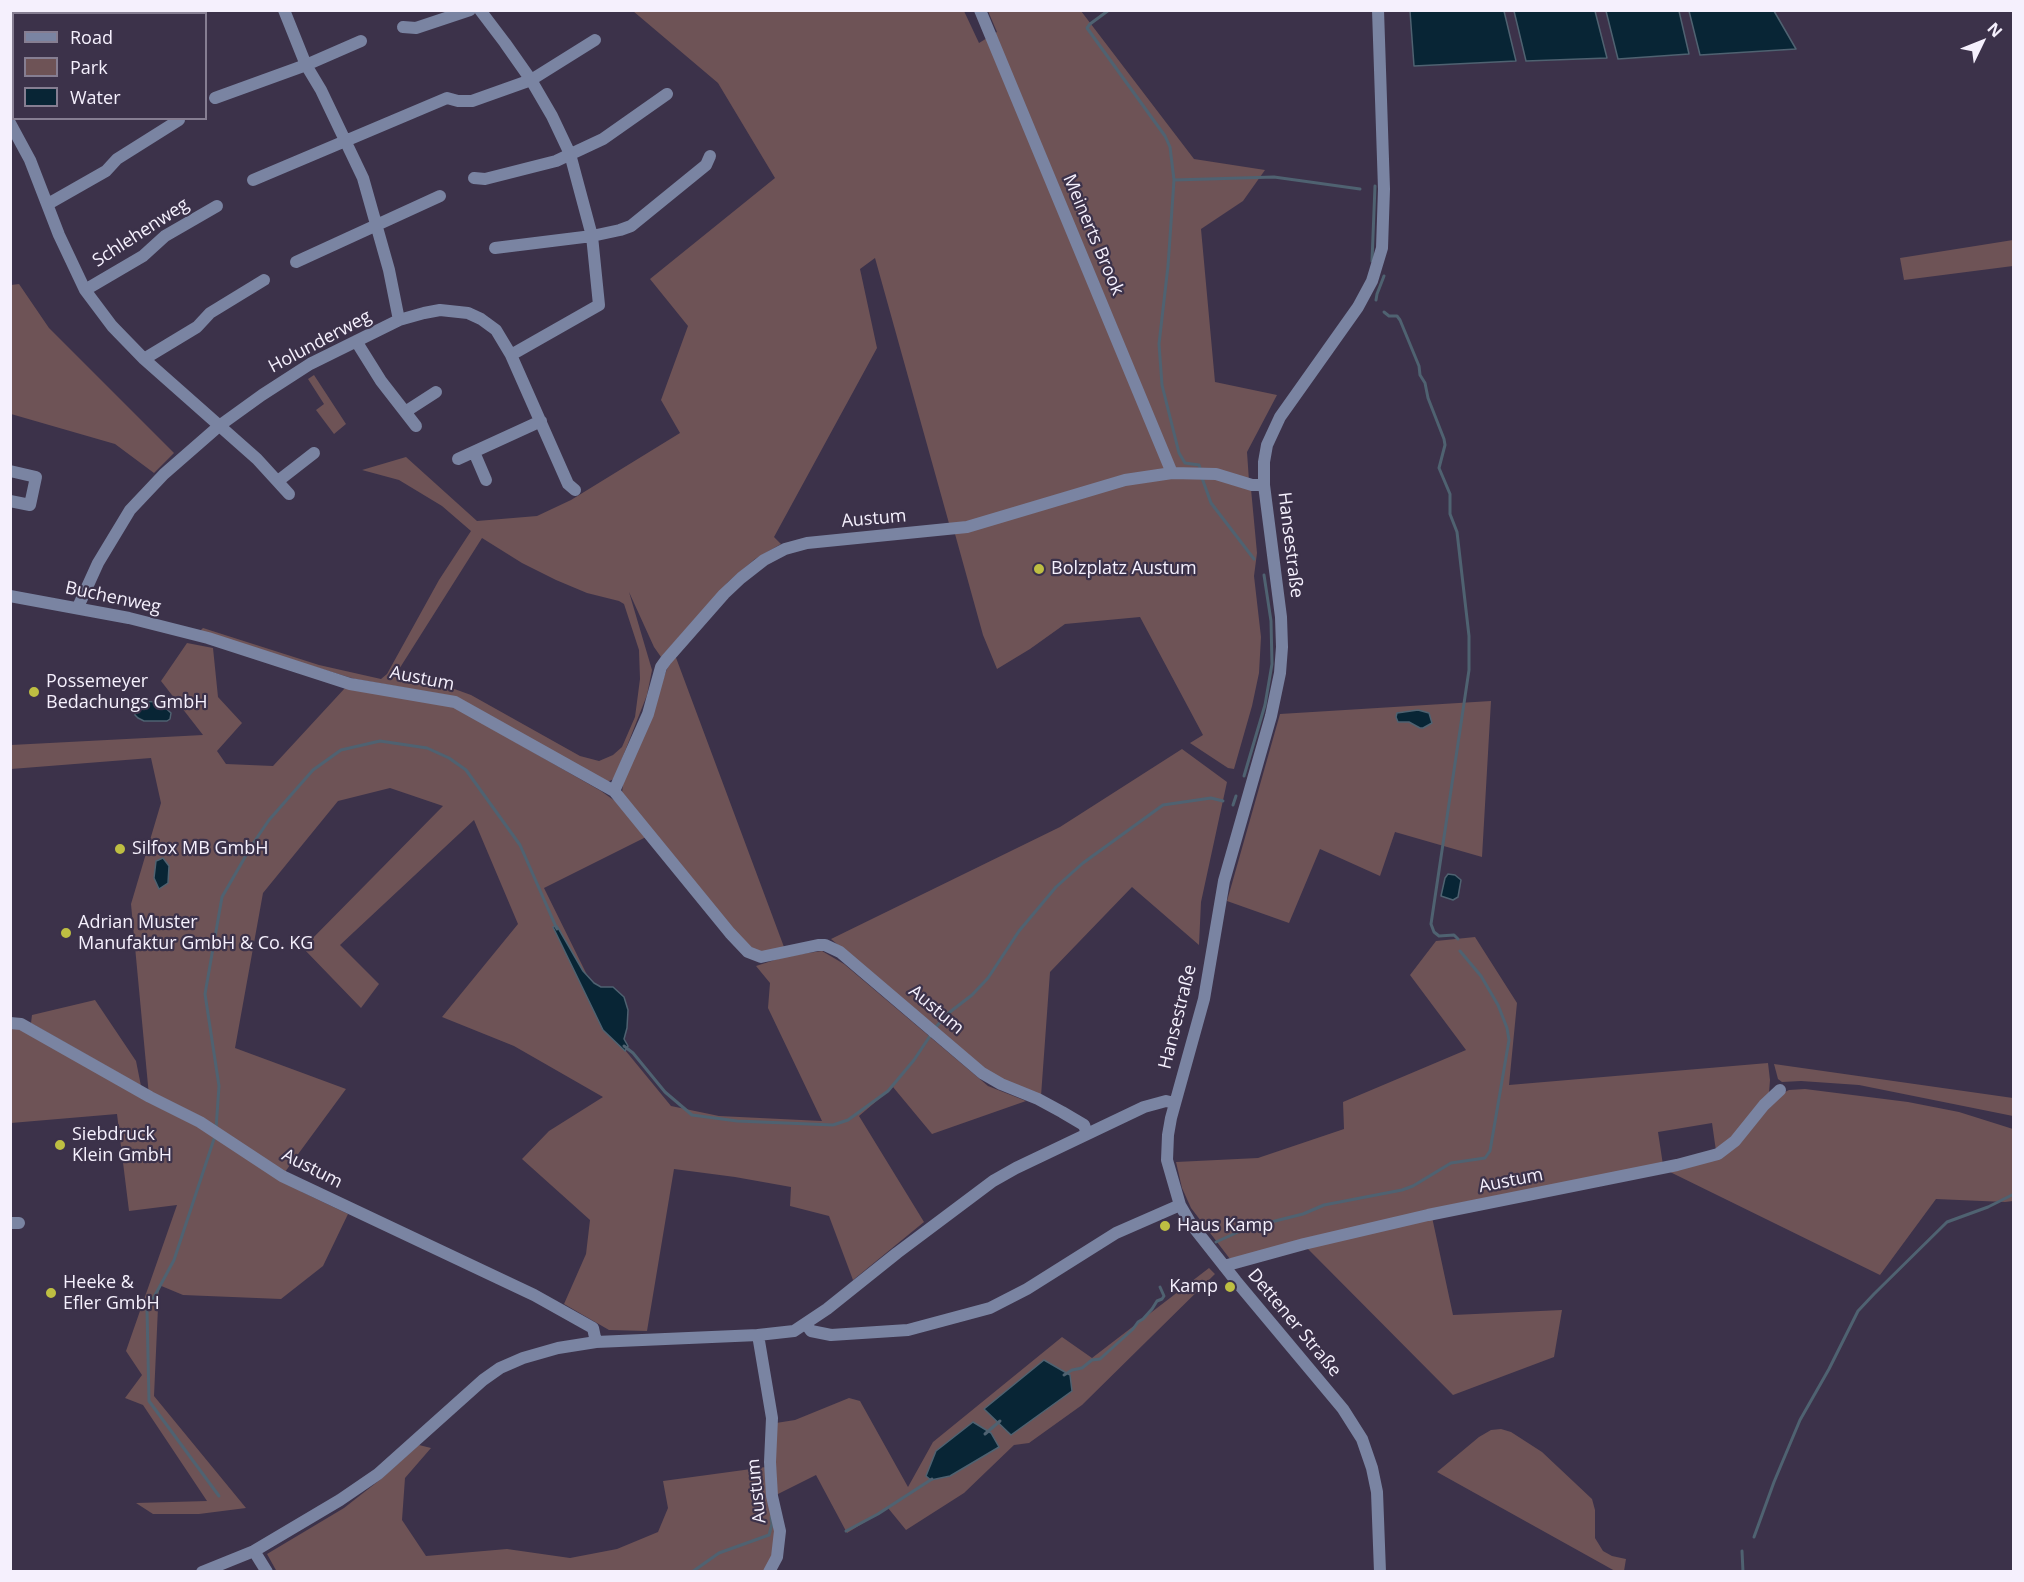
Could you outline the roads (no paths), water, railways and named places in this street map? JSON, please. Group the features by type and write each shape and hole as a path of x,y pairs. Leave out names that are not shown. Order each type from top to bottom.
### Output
{"street":[{"path":"284,10 306,64 363,178 389,270 399,320"},
{"path":"403,27 416,28 470,10"},
{"path":"480,10 531,80 570,154 592,236 599,305 511,355"},
{"name":"Meinerts Brook","path":"980,10 1172,473"},
{"name":"Hansestraße","path":"1174,1103 1204,999 1224,881 1271,716 1280,673 1281,617 1264,485 1264,462 1272,432 1292,399 1358,307 1372,281 1382,248 1384,212 1378,10"},
{"path":"253,180 447,98 472,101 531,80 595,40"},
{"path":"214,98 361,41"},
{"path":"474,178 485,179 556,161 603,139 667,94"},
{"path":"48,204 106,171 117,159 179,120"},
{"name":"Schlehenweg","path":"10,122 30,160 59,235 85,290 112,326 144,359 257,459 289,494"},
{"path":"495,248 592,236 631,226 706,165 710,156"},
{"path":"296,262 440,196"},
{"name":"Schlehenweg","path":"85,290 143,256 165,236 217,206"},
{"path":"144,359 197,327 210,313 264,280"},
{"name":"Holunderweg","path":"78,607 98,563 130,510 164,474 219,426 310,364 399,320 440,310 468,313 496,330 511,355 568,484 575,490"},
{"path":"356,341 381,381 416,426"},
{"path":"405,412 436,392"},
{"path":"458,459 541,421"},
{"path":"474,452 486,480"},
{"path":"278,482 314,453"},
{"path":"10,471 36,477 30,505 10,501"},
{"name":"Austum","path":"614,791 648,714 661,667 724,594 764,560 785,549 807,543 967,527 1125,480 1172,473 1216,474 1252,485 1264,485"},
{"name":"Buchenweg","path":"10,596 78,607 208,638"},
{"name":"Austum","path":"208,638 350,684 455,702 614,791 748,952 761,957 818,945 825,945 840,952 982,1073 1062,1112 1084,1125 1087,1134"},
{"name":"Austum","path":"10,1023 21,1023 200,1122 282,1176 534,1295 593,1328 596,1342"},
{"name":"Austum","path":"1224,1266 1394,1222 1663,1168 1718,1154 1735,1141 1764,1105 1780,1090"},
{"path":"202,1572 254,1551 340,1500 378,1474 483,1380 500,1368 523,1358 558,1348 596,1342 758,1335 794,1331 993,1181 1154,1103 1166,1101 1174,1103"},
{"name":"Dettener Straße","path":"1174,1103 1168,1136 1167,1160 1180,1204 1191,1224 1342,1409 1362,1439 1377,1492 1380,1572"},
{"path":"806,1324 811,1331 831,1335 908,1330 990,1308 1027,1289 1116,1233 1180,1204"},
{"name":"Austum","path":"758,1335 772,1418 770,1462 772,1496 780,1531 777,1557 770,1572"},
{"path":"254,1551 267,1572"}],"water":[{"path":"1410,11 1504,11 1516,61 1414,66"},
{"path":"1514,11 1595,11 1607,58 1526,61"},
{"path":"1606,11 1679,11 1689,54 1618,59"},
{"path":"1689,11 1774,11 1796,49 1700,55"},
{"path":"136,701 159,702 171,713 170,719 144,721 138,718 135,715 134,703"},
{"path":"1418,710 1429,713 1432,723 1420,728 1409,722 1398,722 1397,713"},
{"path":"163,858 169,866 168,883 159,889 154,878 156,861"},
{"path":"1448,874 1455,875 1461,880 1458,897 1453,900 1441,896"},
{"path":"557,926 583,971 594,983 601,987 613,987 624,997 628,1010 624,1039 628,1046 625,1051 603,1030 553,927"},
{"path":"1044,1360 1070,1375 1072,1391 1011,1435 984,1409"},
{"path":"973,1422 991,1433 999,1447 950,1476 931,1480 926,1476 936,1451"}],"waterway":[{"path":"1109,10 1087,28 1165,136 1170,147 1174,180 1168,266 1159,344 1162,385 1179,453 1185,463 1199,465 1201,471"},
{"path":"1174,180 1274,177 1360,189"},
{"path":"1372,261 1375,186"},
{"path":"1376,300 1384,276"},
{"path":"1384,312 1389,316 1397,316 1400,320 1419,366 1420,375 1425,383 1428,398 1444,439 1445,445 1439,468 1450,494 1450,514 1457,532 1469,636 1469,670 1431,924 1434,932 1439,936 1454,935 1458,939"},
{"path":"1202,478 1211,503 1254,559"},
{"path":"1244,776 1265,705 1272,664 1271,621 1264,575"},
{"path":"216,1129 219,1086 205,994 222,897 269,820 313,770 341,750 380,741 427,748 449,758 466,770 520,845 557,929"},
{"path":"1233,805 1236,796"},
{"path":"936,1027 946,1015 972,995 988,978 1019,931 1056,887 1083,863 1163,805 1211,798 1223,801"},
{"path":"1216,1242 1247,1228 1303,1214 1324,1205 1402,1190 1413,1186 1451,1163 1485,1158 1490,1151 1509,1040 1498,1005 1481,976 1460,951"},
{"path":"624,1046 633,1053 665,1092 692,1115 737,1121 833,1125 848,1120 888,1091 914,1060 932,1033"},
{"path":"215,1136 174,1260 147,1310 149,1401 219,1496"},
{"path":"1754,1537 1800,1420 1858,1311 1947,1222 1988,1207 2014,1194"},
{"path":"1064,1375 1082,1368 1092,1360 1100,1359 1133,1329 1164,1296 1160,1287"},
{"path":"985,1434 1000,1421"},
{"path":"846,1531 878,1514 932,1479"},
{"path":"692,1572 719,1553 769,1535 771,1517"},
{"path":"1742,1551 1743,1572"}],"place":[{"name":"Bolzplatz Austum","path":"1039,569"},
{"name":"Possemeyer Bedachungs GmbH","path":"34,692"},
{"name":"Silfox MB GmbH","path":"120,849"},
{"name":"Adrian Muster Manufaktur GmbH & Co. KG","path":"66,933"},
{"name":"Siebdruck Klein GmbH","path":"60,1145"},
{"name":"Haus Kamp","path":"1165,1226"},
{"name":"Kamp","path":"1230,1287"},
{"name":"Heeke & Efler GmbH","path":"51,1293"}]}
